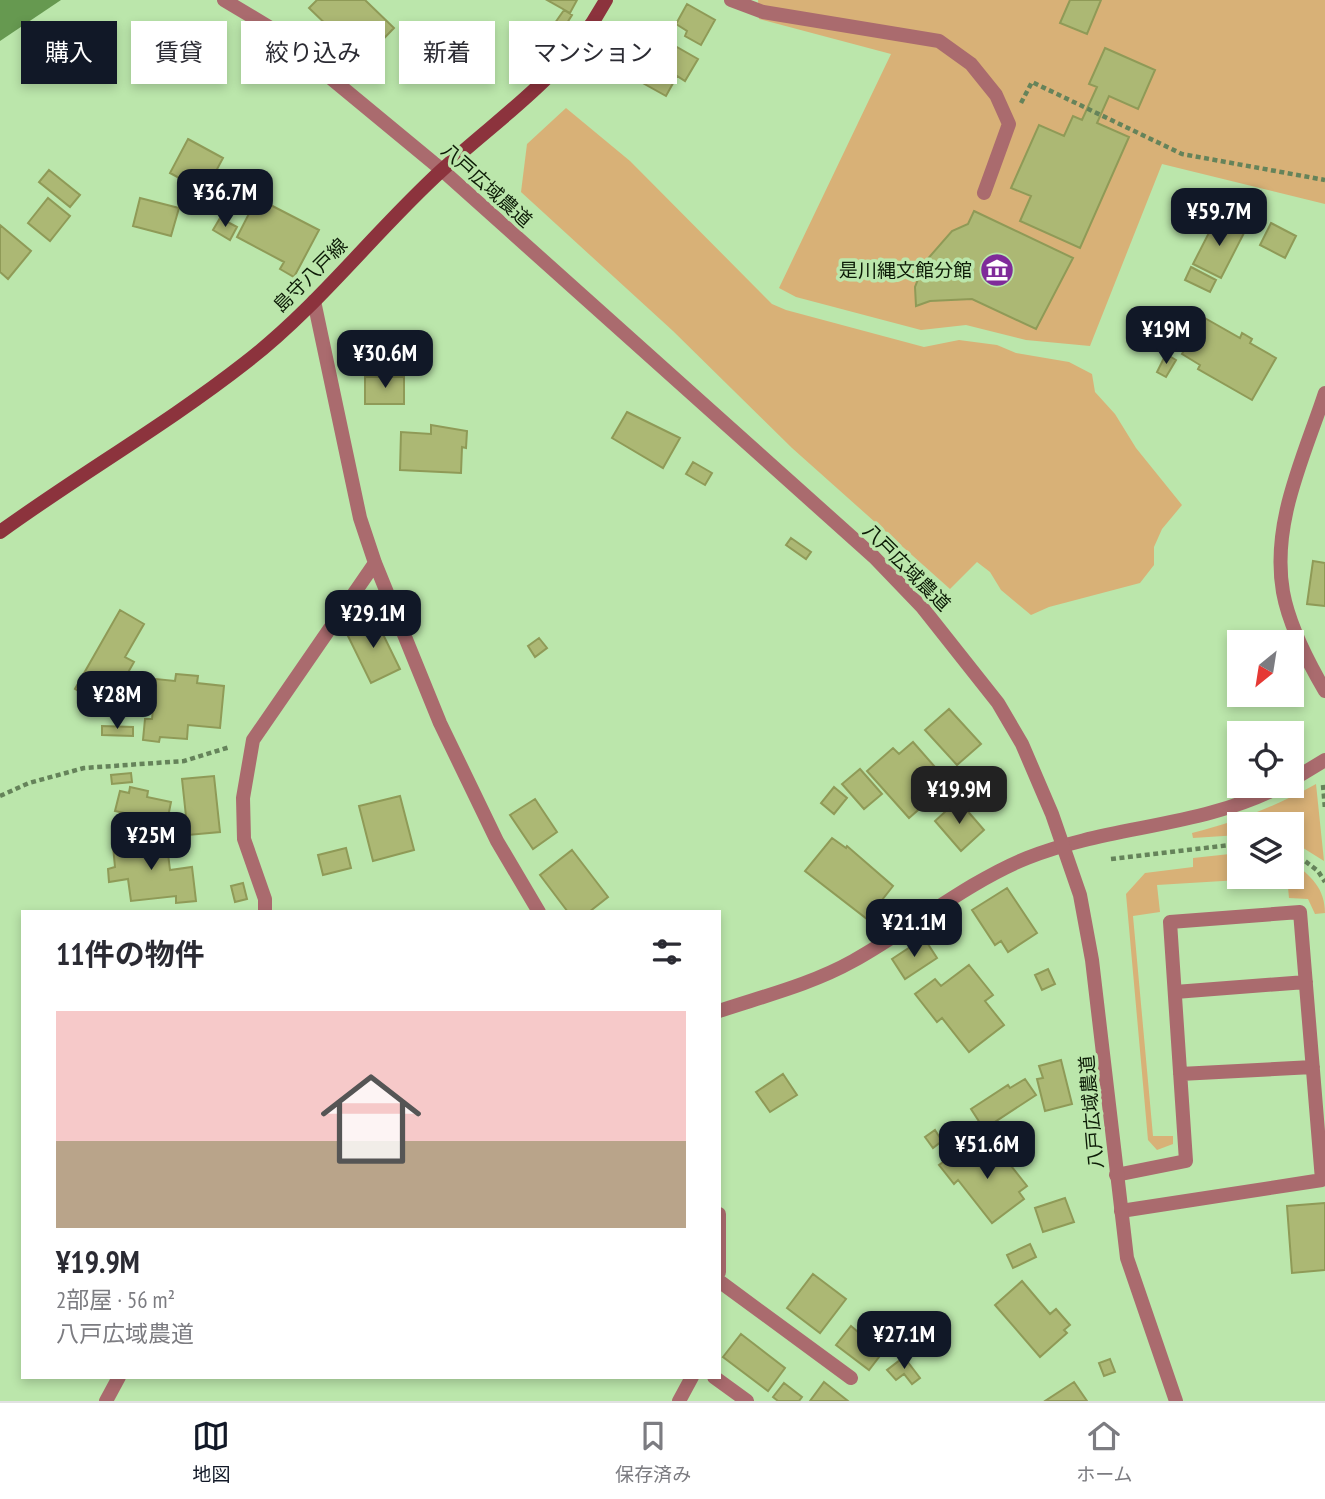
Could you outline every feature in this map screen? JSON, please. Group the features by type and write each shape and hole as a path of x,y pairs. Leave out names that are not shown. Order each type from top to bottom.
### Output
{"main road":[{"name":"島守八戸線","path":"0,532 245,363 314,301 442,170 554,75 593,24 606,0"}],"street":[{"name":"八戸広域農道","path":"224,0 270,27 442,170 874,557 922,607 998,703 1022,744 1080,895 1093,960 1127,1258 1176,1401"},
{"path":"731,0 763,12 939,41 971,64 996,95 1009,124 984,193"},
{"path":"314,301 360,517 375,563 440,723 496,841 538,910"},
{"path":"1325,393 1288,503 1280,543 1283,593 1295,629 1325,691"},
{"path":"265,910 265,899 244,839 243,798 253,740 375,563"},
{"path":"1304,773 1325,760"},
{"path":"721,1010 815,978 852,961 1014,863 1062,844 1214,813 1258,798"},
{"path":"1116,1175 1186,1161 1170,922 1300,912 1322,1180 1121,1211"},
{"path":"1175,992 1306,982"},
{"path":"1180,1074 1312,1067"},
{"path":"721,1282 851,1378"},
{"path":"106,1401 117,1379"},
{"path":"679,1401 691,1379"},
{"path":"717,1379 747,1401"}],"path":[{"path":"1009,124 1032,82 1182,154 1325,180"},
{"path":"0,796 29,783 84,768 184,761 253,740"},
{"path":"1105,860 1227,845"},
{"path":"1304,860 1318,871 1325,882"}],"shaded area":[{"path":"0,0 61,0 30,21 21,21 21,27 0,41"},
{"path":"758,0 1325,0 1325,204 1162,164 1090,346 1026,340 966,325 921,330 796,297 779,288 891,54 759,19"},
{"path":"566,108 630,161 772,304 924,347 959,340 997,345 1016,353 1069,362 1092,374 1095,392 1115,414 1136,448 1182,505 1162,529 1154,547 1154,565 1140,583 1049,607 1031,615 1001,590 990,572 977,562 950,589 792,448 673,331 521,192 527,144"},
{"path":"1316,784 1324,861 1304,848 1304,812 1258,812 1288,798 1304,798 1304,790"},
{"path":"1227,823 1227,836 1193,838 1192,833"},
{"path":"1227,854 1227,881 1157,885 1160,912 1133,916 1153,1136 1173,1136 1173,1144 1157,1150 1148,1140 1126,894 1145,873 1193,867 1193,858"},
{"path":"1304,871 1320,890 1325,913 1315,914 1308,899 1289,898 1288,889 1304,889"}],"building":[{"path":"317,0 365,0 394,28 385,37 385,21 322,21 309,8"},
{"path":"547,0 577,0 570,13"},
{"path":"1070,0 1101,0 1087,34 1060,23"},
{"path":"687,4 715,20 701,45 685,36 687,31 677,22"},
{"path":"564,10 572,15 568,21 556,21"},
{"path":"677,47 698,59 685,81 677,76"},
{"path":"1105,48 1155,70 1138,109 1109,96 1097,123 1129,137 1080,248 1020,221 1031,196 1011,188 1039,125 1064,136 1073,116 1082,120 1097,87 1089,84"},
{"path":"645,84 673,84 666,96"},
{"path":"188,139 223,158 205,192 170,173"},
{"path":"49,170 80,195 70,207 39,182"},
{"path":"48,198 70,216 50,241 28,223"},
{"path":"140,198 179,208 171,236 133,226"},
{"path":"257,198 319,230 294,277 280,269 284,262 237,237"},
{"path":"974,211 1073,258 1036,329 972,299 930,301 916,306 915,287 925,262 952,231 968,224"},
{"path":"1217,217 1245,231 1221,278 1193,264"},
{"path":"220,218 237,227 230,240 213,230"},
{"path":"1271,223 1296,236 1285,258 1260,245"},
{"path":"0,225 31,251 8,279 0,272"},
{"path":"1191,267 1216,280 1210,292 1185,280"},
{"path":"1203,317 1240,338 1242,333 1252,339 1250,343 1276,358 1252,400 1198,369 1200,365 1182,354"},
{"path":"1161,319 1171,325 1165,336 1155,330"},
{"path":"1166,354 1176,360 1166,377 1157,372"},
{"path":"365,377 404,377 404,404 365,404"},
{"path":"627,412 680,438 663,468 612,438"},
{"path":"431,425 467,431 466,448 462,447 461,473 400,470 401,432 431,434"},
{"path":"693,462 712,473 705,485 686,474"},
{"path":"791,538 811,552 806,559 786,545"},
{"path":"1313,561 1325,563 1325,606 1307,604"},
{"path":"120,610 144,624 125,657 134,662 108,708 75,689"},
{"path":"375,618 400,669 371,683 346,632"},
{"path":"539,638 547,648 535,657 528,646"},
{"path":"176,674 198,676 197,683 224,686 220,728 188,725 187,739 160,737 159,742 143,740 145,719 152,719 156,679 175,681"},
{"path":"949,709 981,744 957,765 925,730"},
{"path":"102,726 133,727 133,736 102,735"},
{"path":"913,742 949,783 909,818 867,771 893,748 899,754"},
{"path":"860,769 882,794 864,809 842,784"},
{"path":"131,773 132,782 112,784 111,775"},
{"path":"214,776 220,832 188,835 182,779"},
{"path":"130,787 148,791 147,797 171,802 167,822 115,811 120,791 129,793"},
{"path":"834,787 847,798 834,814 821,803"},
{"path":"400,796 414,850 373,861 359,806"},
{"path":"535,799 557,832 533,849 510,815"},
{"path":"958,800 984,830 961,851 935,821"},
{"path":"166,837 170,870 192,867 196,901 176,903 176,896 131,901 128,879 109,882 108,869 115,867 113,846"},
{"path":"832,838 846,848 847,846 893,886 867,919 805,871"},
{"path":"346,848 351,868 323,875 318,855"},
{"path":"572,850 608,897 592,910 566,910 540,875"},
{"path":"243,883 247,899 235,902 231,886"},
{"path":"1007,888 1037,933 1008,952 1001,941 995,945 972,910"},
{"path":"924,938 937,958 905,979 892,959"},
{"path":"969,965 993,995 985,1001 1004,1025 969,1052 942,1018 937,1022 915,994 935,979 941,986"},
{"path":"1048,969 1055,984 1042,990 1035,975"},
{"path":"1061,1060 1072,1104 1045,1111 1037,1079 1043,1078 1039,1066"},
{"path":"783,1074 797,1095 770,1112 756,1092"},
{"path":"1025,1079 1036,1095 984,1129 971,1109 1008,1085 1010,1088"},
{"path":"935,1130 942,1141 933,1148 925,1137"},
{"path":"984,1141 999,1160 1004,1157 1027,1186 1019,1192 1024,1199 992,1223 958,1180 954,1184 939,1165 954,1154 963,1165 974,1156 970,1151"},
{"path":"1065,1198 1074,1222 1043,1232 1035,1208"},
{"path":"1325,1203 1325,1270 1292,1273 1287,1206"},
{"path":"1030,1244 1036,1257 1013,1268 1007,1255"},
{"path":"813,1274 846,1299 820,1333 787,1308"},
{"path":"1022,1281 1050,1314 1056,1309 1070,1325 1064,1330 1067,1333 1040,1357 995,1305"},
{"path":"851,1326 864,1337 869,1329 889,1344 869,1370 836,1345"},
{"path":"741,1334 785,1368 768,1391 723,1357"},
{"path":"904,1357 920,1378 912,1384 904,1374 896,1380 887,1370"},
{"path":"1110,1359 1115,1372 1104,1376 1099,1363"},
{"path":"824,1382 848,1401 810,1401"},
{"path":"1074,1382 1087,1401 1045,1401"},
{"path":"784,1383 802,1397 799,1401 778,1401 773,1397"}],"place":[{"name":"是川縄文館分館","path":"997,270"}]}
